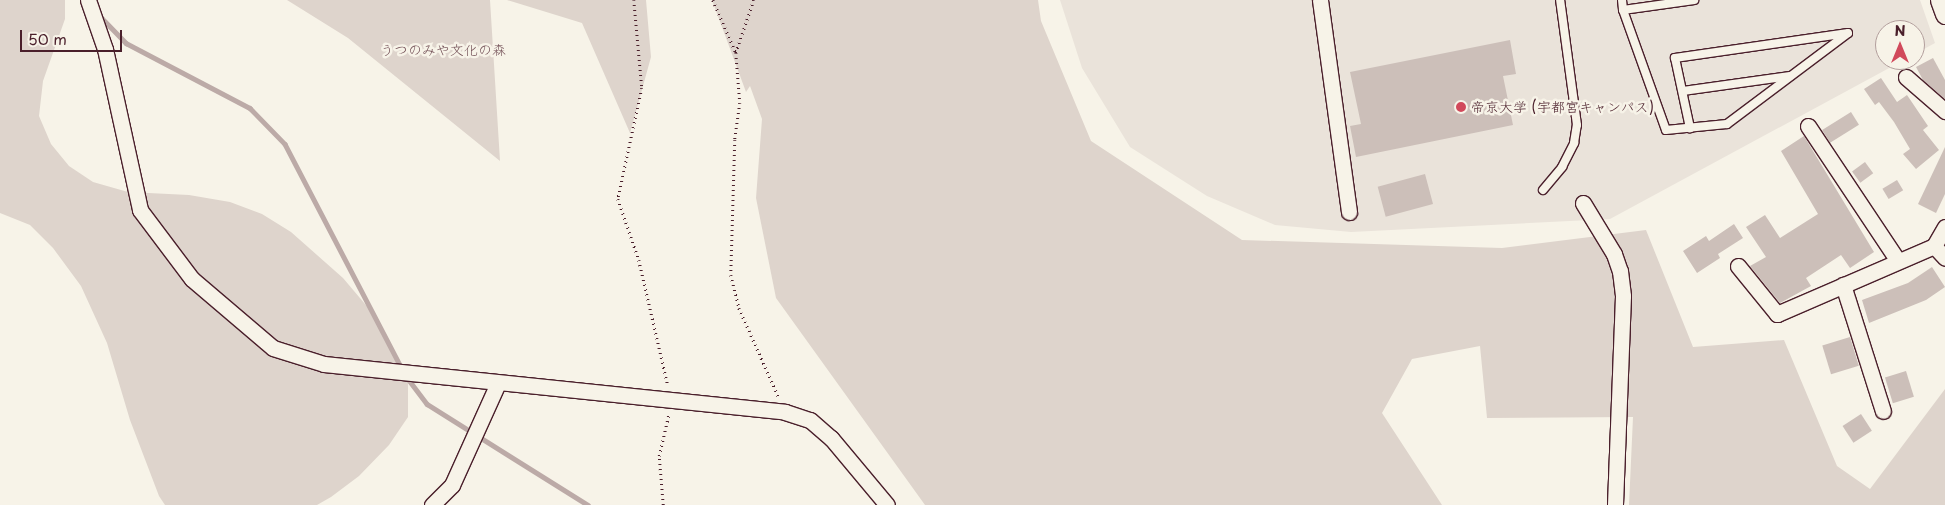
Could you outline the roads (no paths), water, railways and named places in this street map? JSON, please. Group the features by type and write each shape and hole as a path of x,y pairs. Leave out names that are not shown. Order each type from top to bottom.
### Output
{"street":[{"path":"88,0 105,49 140,210 192,279 273,348 324,364 785,412 810,420 832,438 887,505"},
{"path":"1320,0 1349,212"},
{"path":"1940,0 1945,14"},
{"path":"1906,77 1945,111"},
{"path":"1808,126 1898,261"},
{"path":"1583,203 1620,271 1623,296 1615,505"},
{"path":"1738,266 1777,314 1934,246 1945,227"},
{"path":"1934,246 1945,258"},
{"path":"1842,285 1883,411"},
{"path":"432,505 452,486 498,383"}],"lane":[{"path":"1543,190 1562,167 1574,143 1577,126 1560,0"},
{"path":"1622,0 1666,130 1690,128 1727,124 1848,33 1675,58 1690,128"},
{"path":"1624,10 1694,0"},
{"path":"1683,91 1791,76"}],"waterway":[{"path":"99,15 126,43 250,108 285,144 402,369"},
{"path":"406,376 427,404 588,505"}],"place":[{"name":"帝京大学 (宇都宮キャンパス)","path":"1461,107"}],"park label":[{"name":"うつのみや文化の森","path":"443,50"}]}
